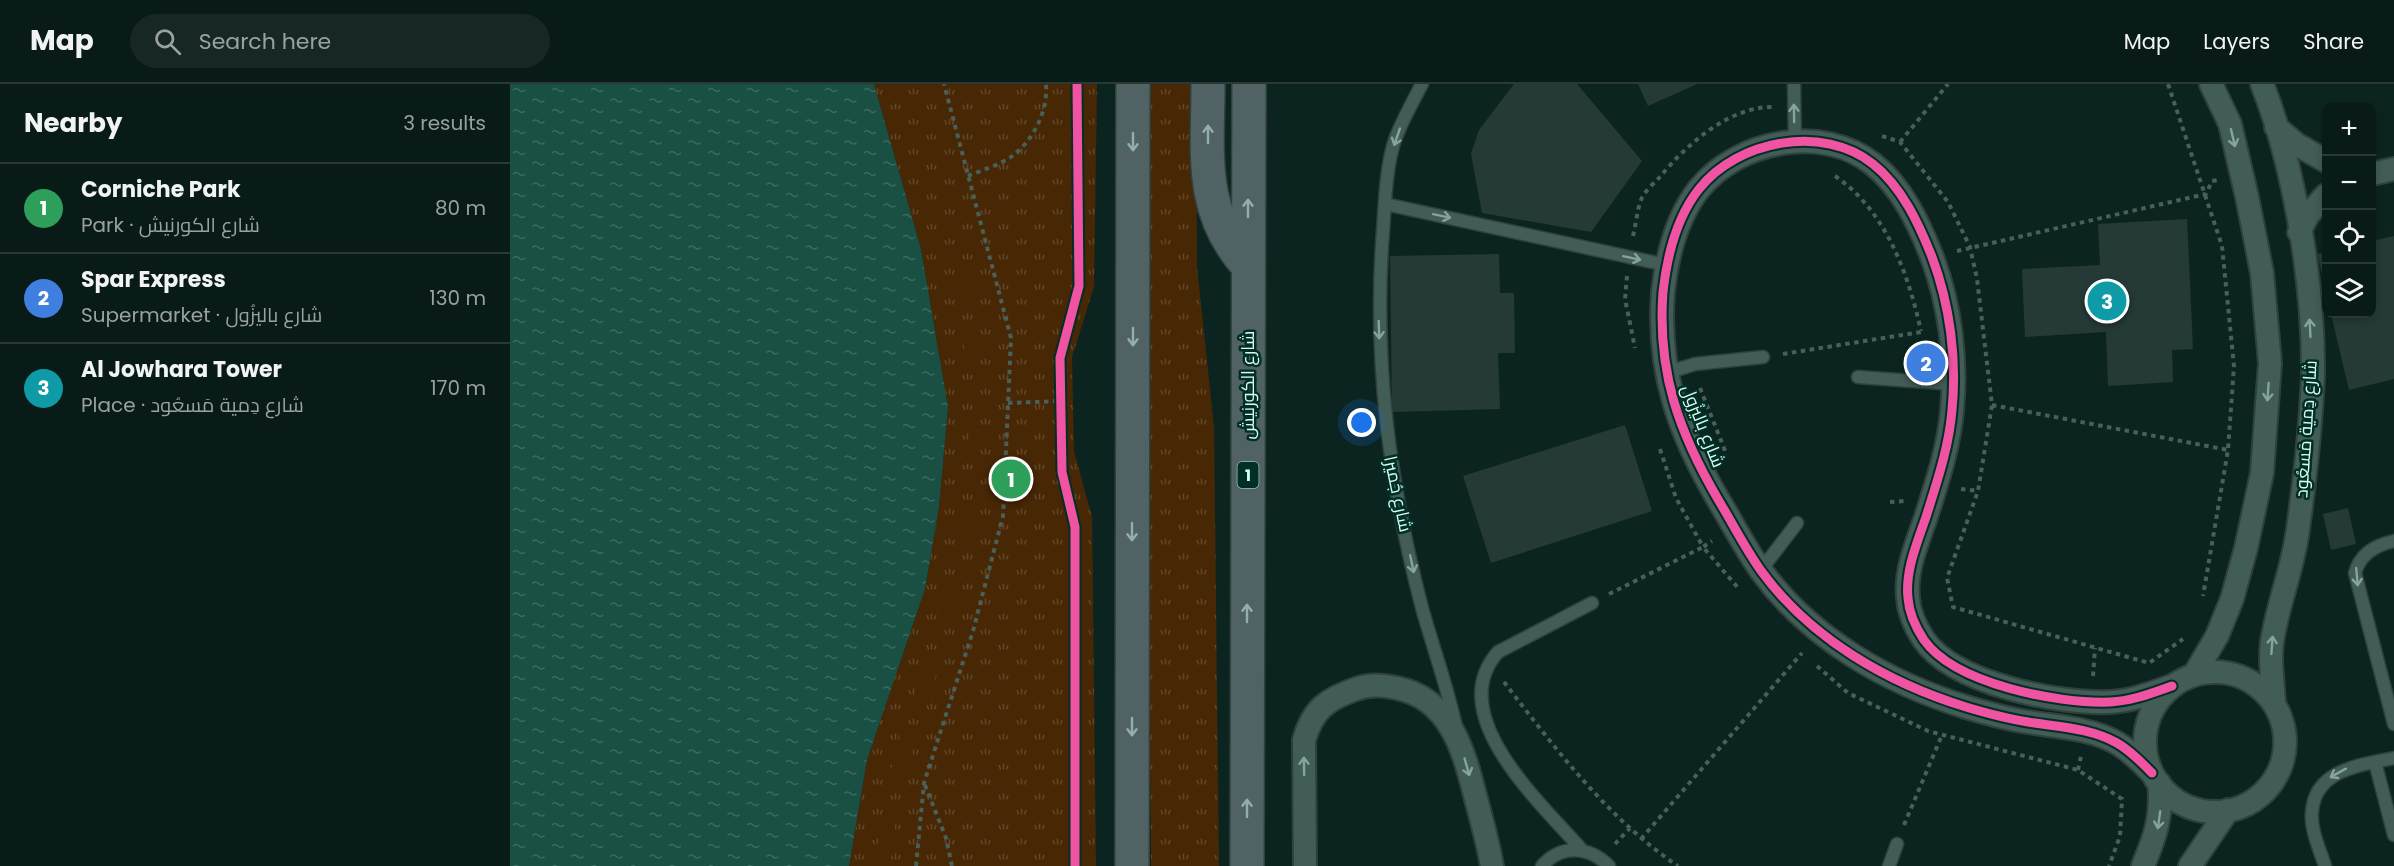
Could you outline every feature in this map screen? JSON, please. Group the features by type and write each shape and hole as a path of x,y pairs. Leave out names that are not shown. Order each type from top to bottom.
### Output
{"highway":[{"path":"1131,866 1133,84"},
{"path":"1208,84 1208,185 1212,205 1227,239 1248,266"},
{"name":"شارع الكورنيش","path":"1247,866 1249,84"}],"street":[{"path":"2194,675 2217,636 2232,599 2262,473 2270,363 2262,273 2242,176 2230,124 2211,84"},
{"name":"شارع دِمية مَسعُود","path":"2262,84 2291,185 2308,297 2313,374 2305,480 2293,566 2273,633 2271,664 2274,704"},
{"path":"2276,127 2296,144 2322,159"},
{"name":"شارع باليزُول","path":"2155,778 2128,750 2113,740 2086,731 2022,721 1966,707 1881,673 1846,652 1810,623 1761,570 1701,471 1671,396 1660,331 1666,265 1679,224 1700,188 1730,161 1767,146 1795,142 1817,142 1841,148 1873,164 1908,204 1933,258 1947,308 1954,360 1952,412 1943,463 1910,568 1907,594 1910,613 1920,635 1933,652 1962,673 2024,691 2106,702 2130,700 2172,686"},
{"path":"2376,173 2394,169"},
{"path":"2299,232 2308,215 2322,199"},
{"path":"2143,866 2159,823 2161,803 2146,750 2147,726 2156,704 2172,686 2194,675 2220,672 2245,678 2266,693 2274,704 2280,716 2284,736 2279,769 2273,781 2253,800 2228,810 2197,809 2176,799 2155,778"},
{"name":"شارع جُميرا","path":"1305,866 1304,740 1309,721 1323,705 1361,687 1383,685 1409,690 1428,700 1448,720 1459,742 1492,866"},
{"path":"2190,866 2228,810"}],"lane":[{"name":"شارع جُميرا","path":"1422,84 1395,139 1385,204 1379,325 1389,458 1422,605 1450,697 1459,742"},
{"path":"1794,84 1795,142"},
{"path":"1385,204 1666,265"},
{"path":"1666,373 1695,364 1763,357"},
{"path":"1858,377 1953,384"},
{"path":"1761,570 1797,523"},
{"path":"2394,541 2374,547 2364,555 2357,563 2355,573 2394,724"},
{"path":"1592,603 1498,652 1489,662 1480,687 1479,701 1490,732 1532,794 1582,850 1602,859 1610,866"},
{"path":"2325,866 2311,813 2315,797 2332,775 2346,769 2394,759"},
{"path":"2375,762 2394,835"},
{"path":"1888,866 1897,844"},
{"path":"1542,866 1556,854 1582,850"}],"path":[{"path":"916,866 924,783 973,631 1003,516 1011,338 944,84"},
{"path":"968,176 1014,155 1037,128 1047,98 1046,84"},
{"path":"1900,142 1948,84"},
{"path":"2168,84 2222,246 2234,366 2228,450 2202,598"},
{"path":"1879,135 1900,142 1948,202 1970,247 1977,279 1992,405 1978,491 1947,578 1953,607 2149,663 2185,638"},
{"path":"1828,172 1856,193 1875,216 1894,246 1903,268 1921,332 1930,382"},
{"path":"2206,194 2212,182 2242,176"},
{"path":"1903,268 1970,247 2206,194"},
{"path":"1763,357 1921,332"},
{"path":"1695,364 1700,386 1729,462"},
{"path":"1060,390 1061,413"},
{"path":"1008,403 1060,401"},
{"path":"1992,405 2228,450"},
{"path":"1641,839 1802,652"},
{"path":"1489,662 1556,750 1641,839 1678,866"},
{"path":"1897,844 1942,735"},
{"path":"924,783 946,838 952,866"}],"green space":[{"path":"874,84 1097,84 1094,287 1072,357 1074,451 1092,517 1096,866 849,866 867,760 925,589 939,507 948,407 921,249"},
{"path":"1149,84 1196,84 1197,267 1214,427 1219,866 1151,866 1148,515"},
{"path":"967,259 974,292 962,294 955,261"},
{"path":"977,338 981,373 968,374 963,340"},
{"path":"970,426 983,427 979,460 966,458"},
{"path":"965,502 979,504 974,536 961,535"},
{"path":"948,586 962,590 954,625 939,622"},
{"path":"925,661 939,665 928,701 914,697"},
{"path":"900,735 916,739 906,779 890,775"},
{"path":"882,817 896,819 890,866 874,866"}],"water":[{"path":"510,84 874,84 921,249 948,407 939,507 925,589 867,760 849,866 510,866"}],"building":[{"path":"1514,84 1577,84 1642,161 1591,232 1482,213 1471,154 1479,130"},
{"path":"1638,84 1697,84 1648,106"},
{"path":"2187,219 2193,349 2172,350 2173,382 2108,386 2106,332 2025,337 2022,269 2100,265 2098,224"},
{"path":"2394,236 2394,379 2349,390 2332,318 2376,318 2376,240"},
{"path":"2322,253 2322,274 2317,254"},
{"path":"1499,254 1500,293 1514,293 1515,353 1498,353 1500,409 1392,412 1390,256"},
{"path":"1625,425 1652,511 1491,563 1463,476"},
{"path":"2348,508 2356,544 2331,550 2323,514"}],"cycle path":[{"path":"1075,866 1075,527 1062,472 1060,358 1079,286 1077,84"},
{"path":"2152,773 2136,757 2107,738 2085,731 2013,719 1974,709 1937,697 1880,671 1853,656 1804,618 1762,572 1705,476 1682,426 1674,401 1664,349 1663,292 1674,238 1691,200 1716,172 1758,149 1782,143 1806,141 1830,144 1853,152 1883,173 1901,195 1921,232 1932,257 1948,313 1954,371 1952,410 1945,451 1912,557 1908,578 1910,609 1924,640 1939,655 1959,669 2009,688 2036,695 2088,702 2110,702 2134,698 2172,686"}],"place":[{"name":"Al Jowhara Tower","path":"2107,301"},
{"name":"Spar Express","path":"1926,363"},
{"name":"Corniche Park","path":"1011,479"}]}
